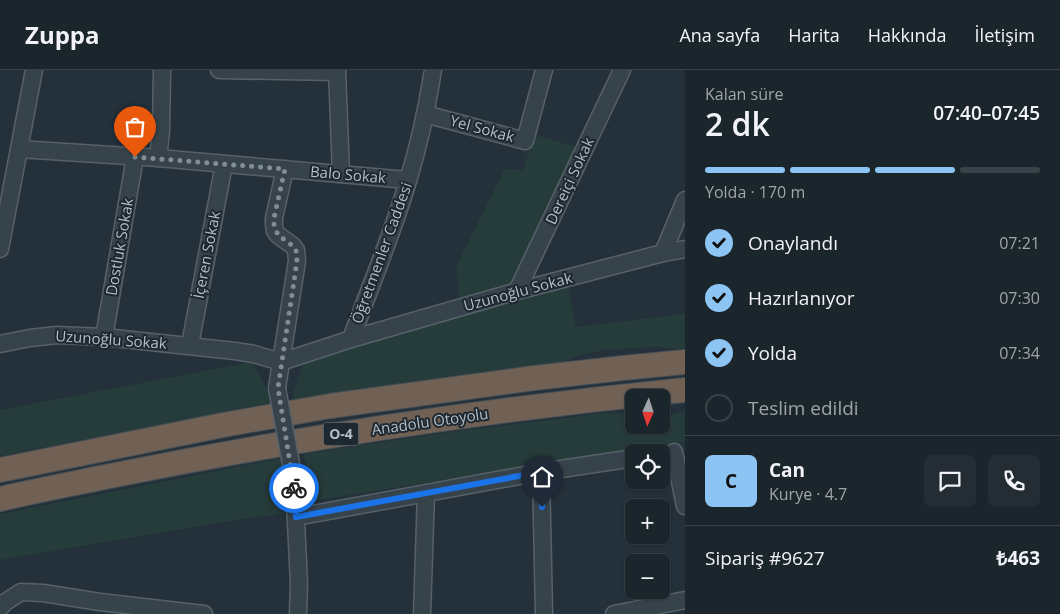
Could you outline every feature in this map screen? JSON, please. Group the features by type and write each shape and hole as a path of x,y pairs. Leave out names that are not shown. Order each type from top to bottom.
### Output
{"highway":[{"name":"Anadolu Otoyolu","path":"0,470 223,425 330,406 534,378 685,362"},
{"name":"Anadolu Otoyolu","path":"0,499 200,459 335,435 563,403 685,390"}],"street":[{"path":"0,249 34,70"},
{"path":"158,158 161,131 162,70"},
{"path":"219,70 337,71 341,174"},
{"name":"Öğretmenler Caddesi","path":"281,362 351,339 408,180 426,114 433,70"},
{"name":"Yel Sokak","path":"426,114 525,140 544,70"},
{"name":"Dereiçi Sokak","path":"517,291 622,70"},
{"name":"Balo Sokak","path":"18,149 158,158 408,180"},
{"name":"Dostluk Sokak","path":"104,337 135,157"},
{"name":"İçeren Sokak","path":"190,345 224,164"},
{"path":"285,169 274,225 278,235 296,250 297,261 278,388 294,480 299,584 298,614"},
{"path":"664,253 685,200"},
{"name":"Uzunoğlu Sokak","path":"351,339 517,291 685,249"},
{"name":"Uzunoğlu Sokak","path":"0,344 44,336 104,337 245,352 281,362"},
{"path":"674,452 685,506"},
{"path":"296,517 541,472 625,459"},
{"path":"541,472 544,614"},
{"path":"422,614 426,493"},
{"path":"0,608 4,603 21,592 43,593 117,609 204,614"},
{"path":"614,614 685,600"}],"green space":[{"path":"534,135 577,147 512,284 460,300 456,267 505,169 523,170"},
{"path":"567,283 576,327 685,314 685,349 655,347 602,350 574,357 552,367 294,400 294,391 303,364 327,353"},
{"path":"252,362 268,391 270,403 0,456 0,410"},
{"path":"605,413 625,414 625,434 670,434 670,414 685,413 685,442 670,444 625,444 625,451 312,501 304,454 458,431"},
{"path":"282,458 288,513 229,521 0,560 0,514"}],"way so far":[{"path":"135,157 285,169 274,225 278,235 296,250 297,261 278,388 294,488"}],"route":[{"path":"294,488 296,517 541,472 542,507"}]}
